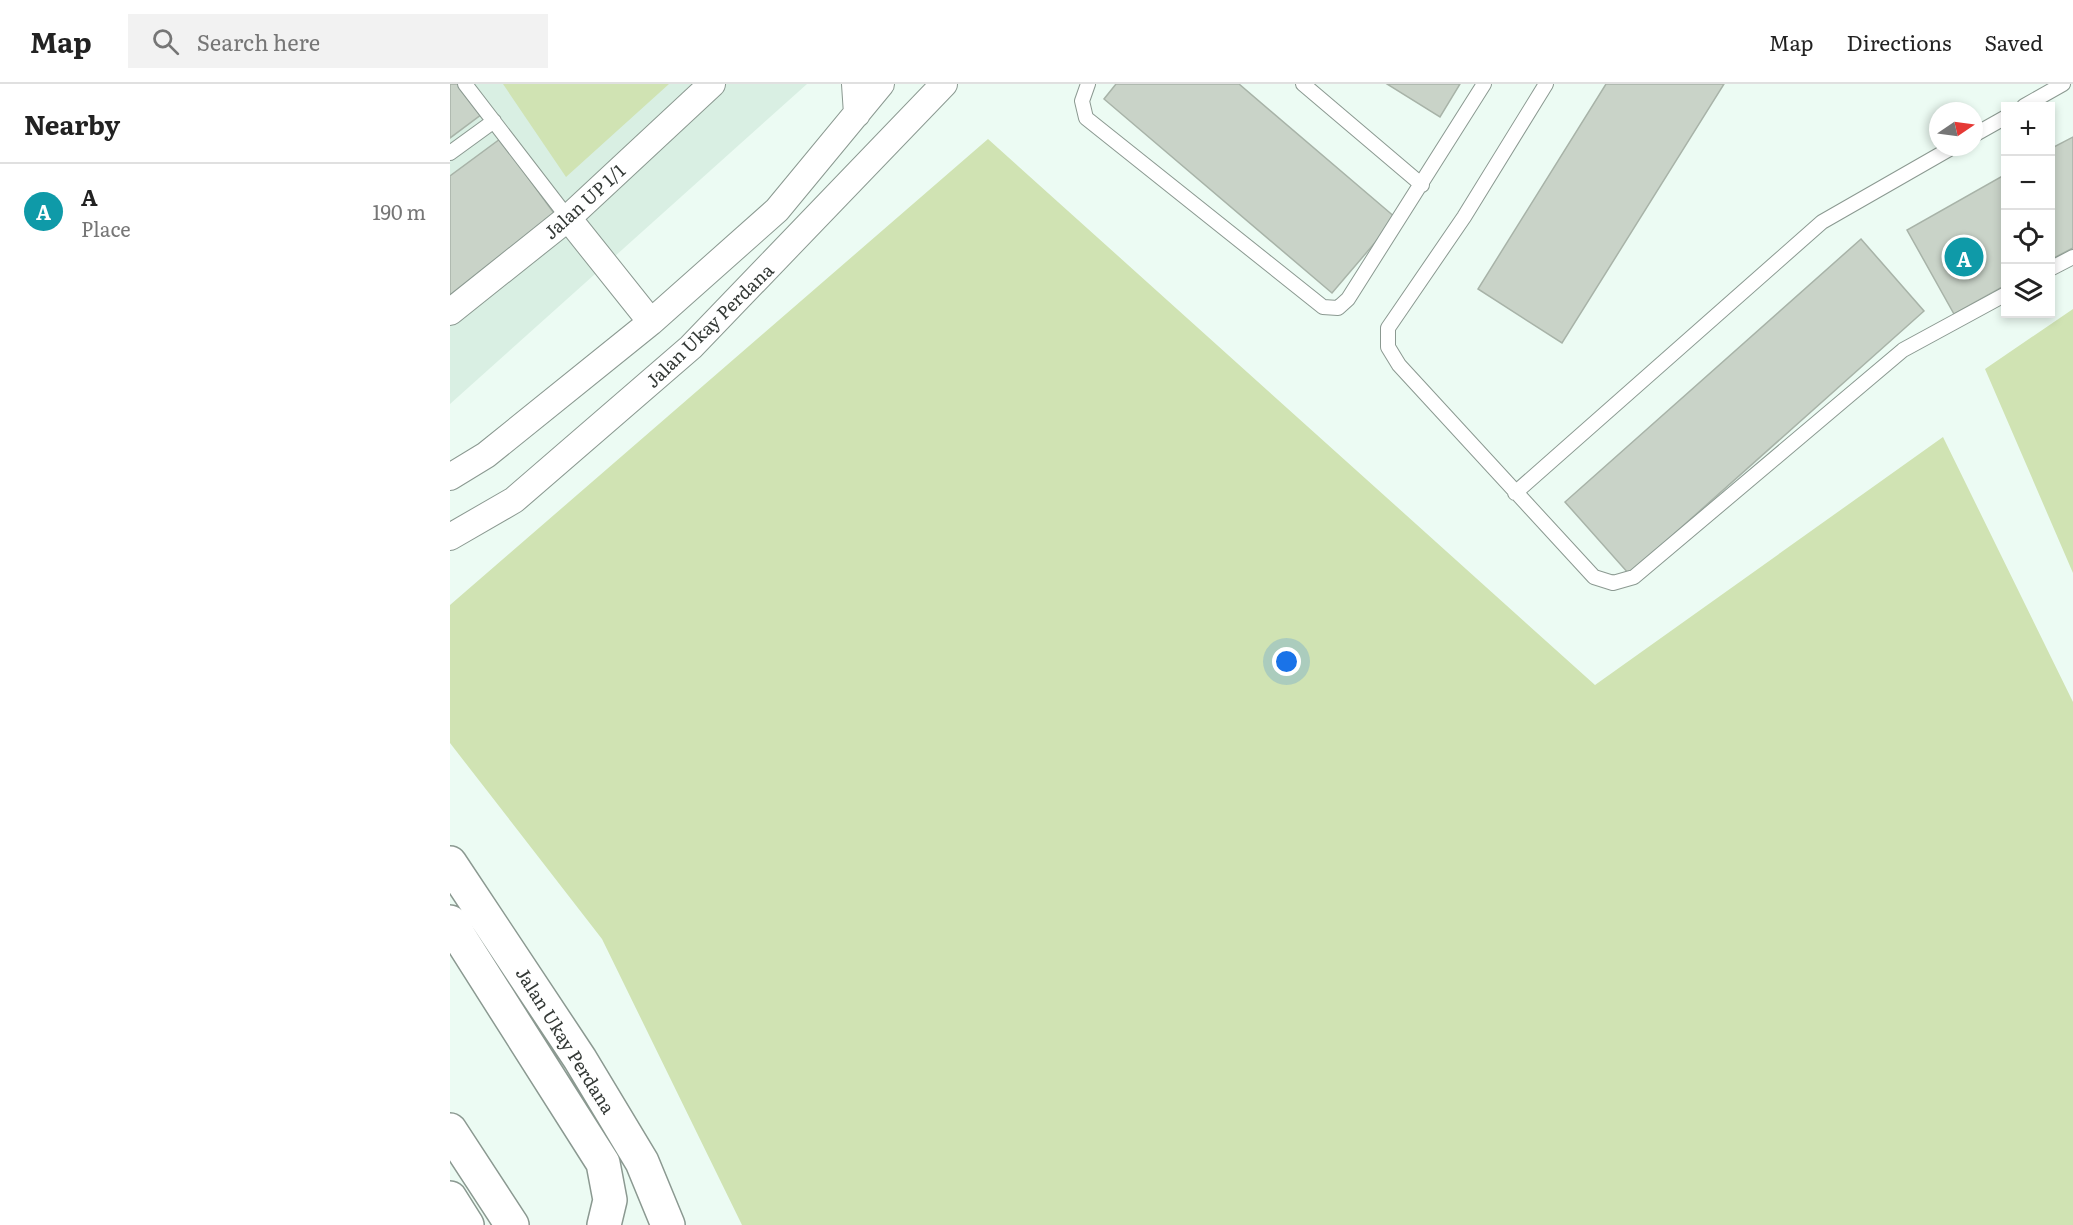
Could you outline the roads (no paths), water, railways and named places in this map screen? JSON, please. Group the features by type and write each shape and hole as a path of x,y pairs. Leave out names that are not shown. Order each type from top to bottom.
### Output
{"street":[{"name":"Jalan UP 1/1","path":"450,312 568,218 712,84"},
{"path":"855,84 857,114"},
{"name":"Jalan Ukay Perdana","path":"450,477 486,455 651,322 777,210 881,84"},
{"name":"Jalan Ukay Perdana","path":"450,537 514,500 691,347 936,87"},
{"path":"568,218 651,322"},
{"name":"Jalan Ukay Perdana","path":"450,863 574,1049 642,1162 668,1225"},
{"path":"450,922 603,1163 610,1200 604,1225"},
{"path":"450,1130 512,1225"},
{"path":"450,1198 467,1225"}],"lane":[{"path":"465,84 568,218"},
{"path":"1088,84 1083,101 1086,118 1323,307 1338,308 1348,299 1484,84"},
{"path":"1303,84 1422,185"},
{"path":"1546,84 1464,217 1388,328 1388,347 1399,365 1594,577 1613,583 1634,577 1903,350 2001,297"},
{"path":"2031,102 2063,84"},
{"path":"1983,130 2001,120"},
{"path":"450,153 494,121"},
{"path":"1515,493 1822,222 1937,156"},
{"path":"2055,266 2073,257"}],"place":[{"name":"A","path":"1964,257"}]}
